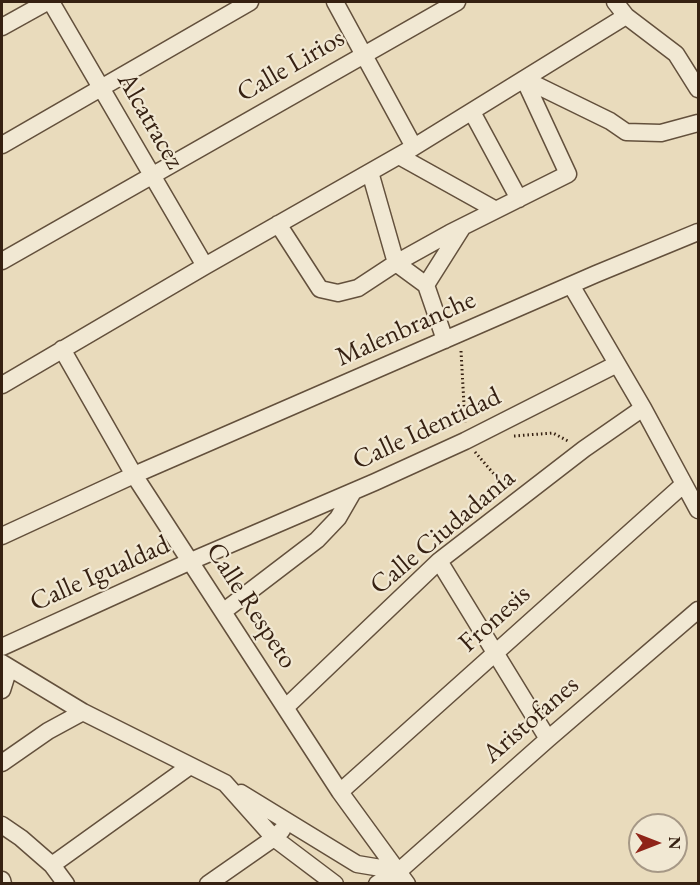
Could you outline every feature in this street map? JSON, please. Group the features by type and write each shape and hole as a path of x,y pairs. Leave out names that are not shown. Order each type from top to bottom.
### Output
{"street":[{"path":"2,27 49,2"},
{"name":"Alcatracez","path":"49,2 205,266"},
{"path":"2,145 250,2"},
{"path":"335,2 414,147"},
{"name":"Calle Lirios","path":"2,261 457,2"},
{"path":"615,2 626,16 676,54 699,89"},
{"path":"2,382 399,156 626,16"},
{"path":"524,79 610,121 626,132 661,133 699,123"},
{"path":"278,224 320,289 338,293 358,288 396,263 568,174 524,79"},
{"path":"472,112 519,199"},
{"path":"399,156 496,210"},
{"path":"370,172 396,263 426,285 445,340"},
{"path":"426,285 463,227"},
{"name":"Malenbranche","path":"2,536 135,475 571,285 699,232"},
{"path":"571,285 697,505"},
{"name":"Calle Respeto","path":"62,349 135,475 340,792 403,877"},
{"name":"Calle Identidad","path":"224,611 317,540 338,518 353,492 465,441 617,364"},
{"name":"Calle Ciudadanía","path":"286,707 440,561 584,449 643,408"},
{"name":"Fronesis","path":"340,792 684,484"},
{"name":"Calle Igualdad","path":"2,647 191,561 353,492"},
{"path":"440,561 548,739"},
{"name":"Aristofanes","path":"377,884 403,877 548,739 699,610"},
{"path":"2,690 5,665 84,712 225,783 357,864 403,877"},
{"path":"2,763 48,731 84,712"},
{"path":"52,865 190,766"},
{"path":"225,783 274,838 335,884"},
{"path":"208,884 274,838 289,822"},
{"path":"2,825 52,865 66,884"}],"path":[{"path":"506,437 553,433 584,449"},
{"path":"472,448 480,445"}]}
